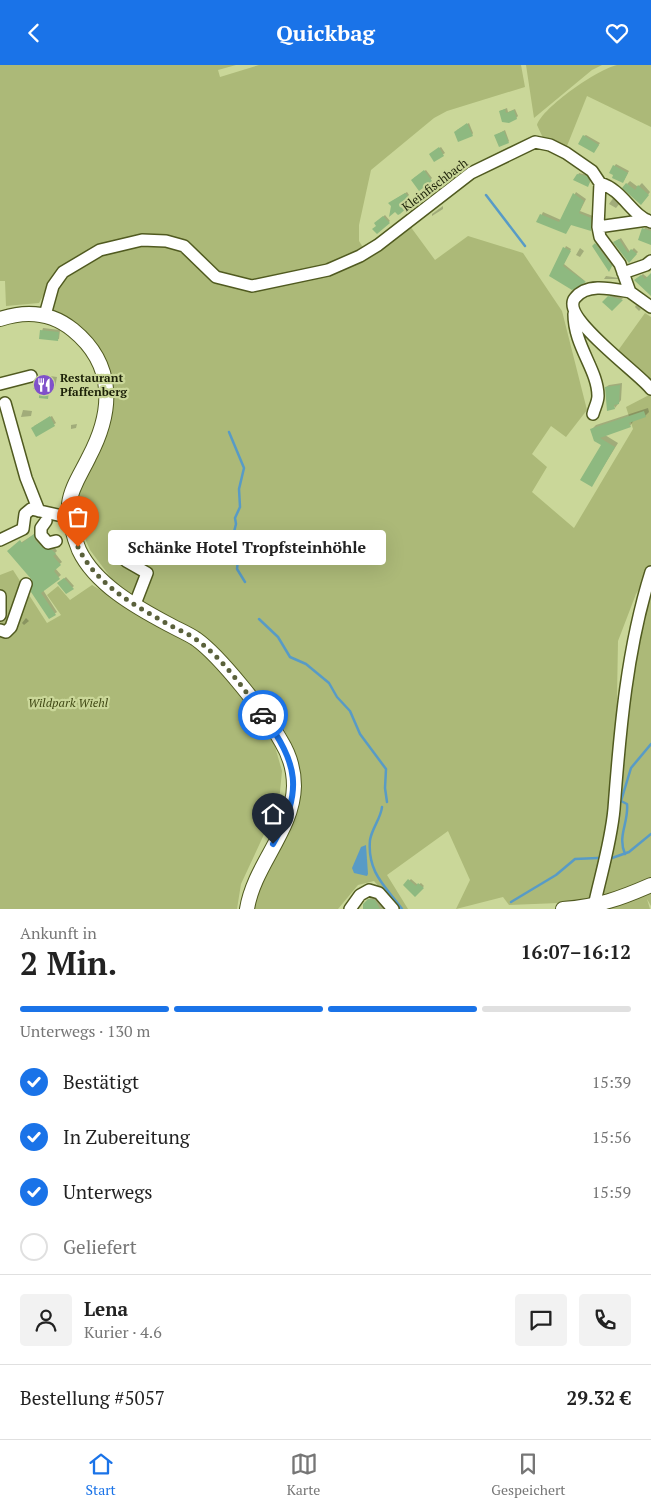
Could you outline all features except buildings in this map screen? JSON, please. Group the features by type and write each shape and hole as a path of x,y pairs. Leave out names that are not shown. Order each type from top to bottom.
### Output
{"main road":[{"path":"0,319 15,314 36,313 66,324 92,350 106,380 108,401 105,420 90,457 78,478 69,503 78,547 88,565 112,589 195,639 209,650 249,696 281,740 287,753 293,775 292,805 259,870 250,893 247,909"},
{"path":"564,909 594,906 612,901 651,885"}],"street":[{"name":"Kleinfischbach","path":"45,315 53,286 63,272 83,259 114,246 142,241 166,241 184,246 216,277 260,286 328,270 360,256 378,245 472,173 512,151 535,142 550,145 566,153 592,171 600,183 612,189 649,221"},
{"path":"600,183 598,227 600,237 620,264 630,292"},
{"path":"598,227 649,221"},
{"path":"623,273 646,265 651,261"},
{"path":"592,415 598,397 596,386 577,339 573,300 580,292 599,287 630,292 651,307"},
{"path":"574,314 593,335 651,389"},
{"path":"0,384 31,376"},
{"path":"5,403 26,478 57,542"},
{"path":"0,540 23,529 25,514 31,509 43,515 71,518"},
{"path":"126,561 147,573 139,580 134,604"},
{"path":"594,906 611,828 615,777 627,681 635,637 651,572"},
{"path":"0,630 6,631 11,627 26,584"},
{"path":"0,596 0,615"},
{"path":"350,909 360,895 369,890 379,893 393,909"}],"green space":[{"path":"0,65 236,65 218,70 220,77 259,65 521,65 525,87 447,111 434,118 371,170 359,225 359,241 364,249 328,266 253,283 218,275 185,244 140,239 57,272 39,303 6,306 5,281 0,281"},
{"path":"526,65 602,65 592,70 534,118"},
{"path":"617,65 651,65 651,127 587,96 565,151 543,138 537,125 541,117 549,109 585,81"},
{"path":"410,226 435,260 468,236 523,253 562,311 587,410 566,437 551,426 532,454 547,467 532,492 574,528 633,429 626,407 651,394 651,564 648,575 636,594 618,641 616,752 651,577 651,882 584,902 509,905 503,897 456,909 470,880 448,831 387,875 408,909 398,909 374,881 358,885 338,909 252,909 299,790 295,752 284,729 251,688 111,578 90,550 79,525 78,499 87,470 108,429 112,393 106,367 50,311 55,289 65,273 83,262 139,242 183,248 215,279 240,286 297,280"},
{"path":"645,313 651,317 651,385 617,352"},
{"name":"Wildpark Wiehl","path":"13,570 47,623 61,615 47,595 58,586 70,600 92,585 205,654 241,694 274,743 282,771 279,802 241,884 237,909 0,909 0,575"},
{"path":"651,891 651,906 647,899 650,909 605,909"}],"water":[{"path":"366,845 367,876 354,873 352,868 361,847"}],"waterway":[{"path":"486,195 525,246"},
{"path":"229,432 244,468 239,489 240,507 235,518 236,524 232,540 238,559 237,569 245,582"},
{"path":"259,619 278,637 290,657 306,664 329,683 337,697 350,711 360,734 386,769 385,788 387,802"},
{"path":"625,854 622,841 627,804 621,801 631,768 651,744"},
{"path":"382,807 370,840 371,861 378,878 402,909"},
{"path":"612,858 629,852 651,834"},
{"path":"511,902 556,875 575,859 598,858"}],"way so far":[{"path":"78,547 88,565 112,589 195,639 209,650 263,715"}],"place":[{"name":"Restaurant Pfaffenberg","path":"44,385"},
{"name":"Schänke Hotel Tropfsteinhöhle","path":"78,547"}],"route":[{"path":"263,715 281,740 287,753 294,786 292,805 273,844"}]}
